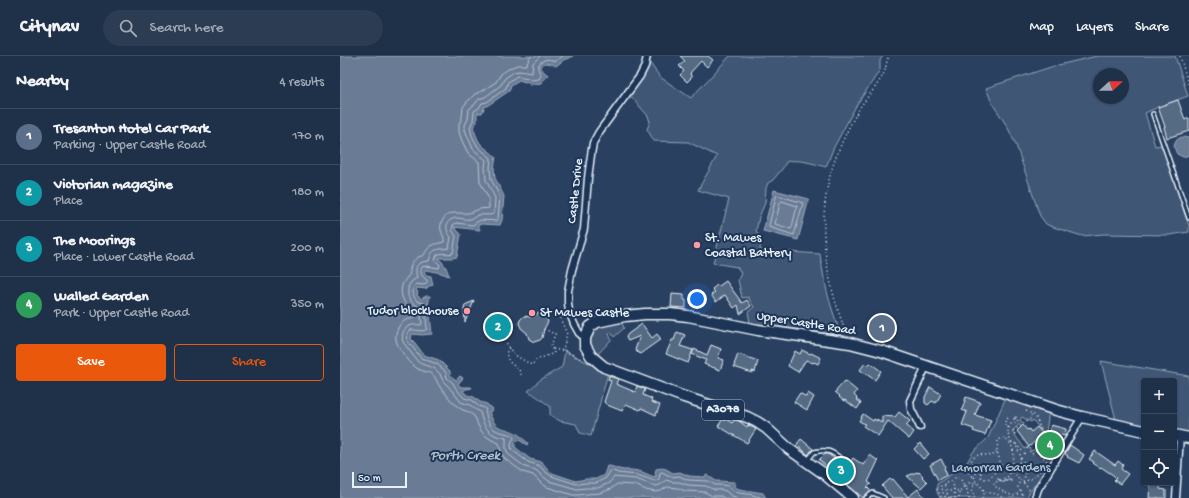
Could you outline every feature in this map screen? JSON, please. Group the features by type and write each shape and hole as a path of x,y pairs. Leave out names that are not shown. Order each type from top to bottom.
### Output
{"main road":[{"name":"Upper Castle Road","path":"585,340 592,325 602,321 634,315 683,315 739,327 850,343 870,348 1043,406 1082,417 1141,430"},
{"name":"A3078","path":"585,340 586,349 591,356 604,367 684,397 752,419 766,428 853,498"}],"street":[{"name":"Castle Drive","path":"585,340 574,324 569,311 568,291 572,270 584,229 590,155 593,143 640,76 645,66 647,56"},
{"path":"920,427 911,409 910,401 926,367"},
{"path":"1035,498 1038,489 1082,417"},
{"path":"1176,498 1181,436"}],"lane":[{"path":"1153,114 1189,218"},
{"path":"807,462 814,452 817,451 829,450 840,458"},
{"path":"866,498 872,492 884,498"}],"path":[{"path":"850,343 837,308 829,279 823,224 825,195 831,170 840,147 860,108 883,74 889,56"},
{"path":"1180,56 1189,86"},
{"path":"503,336 509,348 518,359 532,365 536,360 554,353 551,346 556,334 544,329"},
{"path":"552,349 565,351 563,349 564,340"},
{"path":"509,348 507,350 507,359 512,365 519,369 521,377"},
{"path":"1026,411 1032,413 1037,418 1044,434 1057,447 1054,451"},
{"path":"1015,434 1013,431 1030,419 1032,413"},
{"path":"1008,418 1005,423 1009,428"},
{"path":"1019,418 1016,423 1011,424 1008,436 1026,466 1023,482"},
{"path":"1001,465 997,451 998,440 1002,438 1012,443 1025,454"},
{"path":"1012,443 1017,439"},
{"path":"1012,443 1014,462 1012,470 1009,476 994,482 994,485 997,489 1015,496 1020,492"},
{"path":"1027,448 1032,454 1036,450 1047,461"},
{"path":"981,472 973,467 971,461 974,457 979,454 991,456 997,451"},
{"path":"1012,470 1019,464 1021,457"},
{"path":"1023,482 1032,479 1037,475 1050,457"},
{"path":"981,472 984,469 1006,465 1030,491"},
{"path":"984,479 988,480 991,478 996,471 996,468"},
{"path":"955,498 953,482 955,478 958,477 965,486 969,498 974,497 972,491 976,483 974,479 976,469"},
{"path":"965,470 972,476 976,477"},
{"path":"1012,470 1026,471"},
{"path":"981,472 981,477 984,479"},
{"path":"980,484 984,479"},
{"path":"1020,479 1018,487 1023,496 1022,498"},
{"path":"947,498 940,487 950,481 953,482"},
{"path":"959,498 959,492 965,486 969,483 976,483 980,484 985,492 997,494 1003,498"},
{"path":"945,485 947,498"},
{"path":"937,489 942,498"},
{"path":"947,494 954,489"},
{"path":"954,489 959,492"},
{"path":"982,498 985,492"}],"green space":[{"path":"730,56 883,56 880,60 880,70 856,106 833,149 826,167 801,161 786,162 773,180 768,183 766,188 765,203 759,217 756,231 761,238 760,250 820,254 828,295 842,335 750,323 748,312 754,307 748,297 742,298 738,280 741,273 737,267 713,263 729,199 698,190 717,156 688,142 654,141 647,129 650,122 648,116 628,93 647,59 660,77 691,98"},
{"path":"1097,56 1175,56 1188,96 1145,113 1155,146 1162,145 1189,226 1189,232 1169,235 1104,234 1082,236 1046,224 1040,216 1016,145 1007,126 992,103 986,88 1054,66"},
{"path":"622,323 624,328 614,337 611,332 609,333 611,340 596,356 588,341 592,331 601,325"},
{"path":"565,351 608,373 591,436 580,433 576,424 560,421 550,415 550,406 528,391 540,380 562,367"},
{"path":"1101,361 1189,376 1189,432 1177,430 1177,378 1141,378 1141,425 1116,420"},
{"name":"Lamorran Gardens","path":"1006,397 1049,411 1046,432 1060,447 1026,498 940,498 937,492 937,484 966,464 973,452 988,438","holes":["1022,417 1031,422 1033,420 1044,434 1038,441 1040,444 1032,451 1028,447 1025,449 1012,431 1022,422 1020,420"]}],"water":[{"name":"Porth Creek","path":"340,56 573,56 565,59 556,66 545,63 541,67 548,75 541,83 530,85 528,81 525,82 519,80 511,85 509,91 485,106 482,113 477,113 477,122 473,127 477,137 481,145 496,157 494,168 495,178 504,196 502,220 500,225 478,225 480,230 454,227 461,234 457,257 438,258 445,266 449,276 426,270 424,271 426,275 431,276 433,285 426,289 417,288 416,290 418,292 417,295 421,299 426,296 430,296 428,305 433,313 430,316 432,334 412,334 411,339 424,355 439,360 450,371 450,375 456,380 460,376 463,378 458,384 461,387 471,387 472,388 463,391 467,395 487,404 493,410 489,412 494,423 516,433 528,443 527,445 519,440 515,442 515,447 530,459 542,462 552,473 576,481 596,479 604,475 607,466 621,470 636,470 656,477 656,469 662,468 673,473 680,472 689,476 704,477 707,475 716,481 735,482 735,487 763,493 766,498 340,498"},
{"path":"1184,137 1189,138 1189,155 1183,157 1177,154 1174,147 1177,140"},
{"path":"774,190 809,199 798,240 763,231"}],"building":[{"path":"680,56 708,56 713,60 707,67 701,61 690,73 692,77 687,82 680,75 684,71 679,66 685,61"},
{"path":"1178,100 1185,120 1189,118 1189,131 1167,138 1158,107"},
{"path":"726,281 742,303 747,300 751,306 740,314 738,305 734,308 725,295 716,302 711,295 715,292 712,289"},
{"path":"672,294 684,295 684,300 686,300 686,308 671,307"},
{"name":"Tudor blockhouse","path":"474,301 465,322 465,305"},
{"name":"St Mawes Castle","path":"539,313 546,317 548,322 544,329 542,338 534,342 529,339 527,333 521,328 519,323 524,316 531,317"},
{"path":"642,324 652,338 657,334 661,339 640,354 635,350 640,336 628,341 626,337"},
{"path":"677,332 685,335 680,346 693,350 688,363 666,354"},
{"path":"711,345 721,349 718,358 724,360 720,370 704,364 706,360 692,354 694,349 707,355"},
{"path":"802,350 821,358 818,364 806,360 798,372 788,366 795,351 800,354"},
{"path":"738,354 758,361 755,372 752,371 752,373 734,367"},
{"path":"865,363 868,366 870,363 881,371 875,380 860,370"},
{"path":"609,376 618,379 616,384 635,392 637,386 645,389 643,395 652,399 651,402 660,405 656,415 641,408 640,410 626,404 622,411 607,405 604,402 611,381 608,380"},
{"path":"845,381 857,391 854,395 861,403 857,409 845,400 844,401 835,392"},
{"path":"930,387 941,394 936,403 932,401 928,405 925,403 925,397"},
{"path":"800,393 806,397 808,393 814,397 807,410 794,402"},
{"path":"966,397 980,402 975,415 991,420 985,435 962,425 967,412 962,410"},
{"path":"899,412 910,421 906,425 914,432 909,439 888,421 878,436 863,426 865,424 859,421 863,414 873,421 874,419 877,421 877,419 882,423 882,416 895,417"},
{"path":"723,419 725,421 726,419 732,423 734,420 739,421 747,427 748,425 756,429 747,443 718,426"},
{"path":"1023,425 1031,432 1037,427 1043,434 1029,447 1017,431"},
{"path":"1051,425 1066,429 1065,436 1049,432"},
{"path":"801,439 813,449 808,455 797,444"},
{"path":"920,443 929,454 923,459 914,449"},
{"path":"1070,445 1084,455 1079,463 1067,457 1068,456 1065,454"},
{"path":"1095,451 1115,465 1118,461 1123,465 1121,469 1128,474 1120,484 1114,480 1116,478 1113,475 1101,467 1100,468 1089,459"},
{"path":"825,454 828,454 840,463 845,457 850,462 853,458 863,465 870,455 878,461 868,482 871,484 867,487 870,490 863,498 819,460"},
{"path":"941,459 947,475 938,480 930,465"},
{"path":"917,472 923,476 922,477 927,482 921,488 907,476"},
{"path":"890,479 893,479 908,497 918,489 925,498 892,498 882,486"},
{"path":"1150,486 1160,486 1160,489 1166,490 1166,498 1149,498"}],"waterway":[{"path":"998,479 1003,482 1010,479 1011,481"}],"place":[{"name":"St. Mawes Coastal Battery","path":"697,245"},
{"name":"Tudor blockhouse","path":"467,311"},
{"name":"St Mawes Castle","path":"532,313"},
{"name":"Victorian magazine","path":"498,327"},
{"name":"Tresanton Hotel Car Park","path":"882,328"},
{"name":"Walled Garden","path":"1050,445"},
{"name":"The Moorings","path":"841,471"}]}
